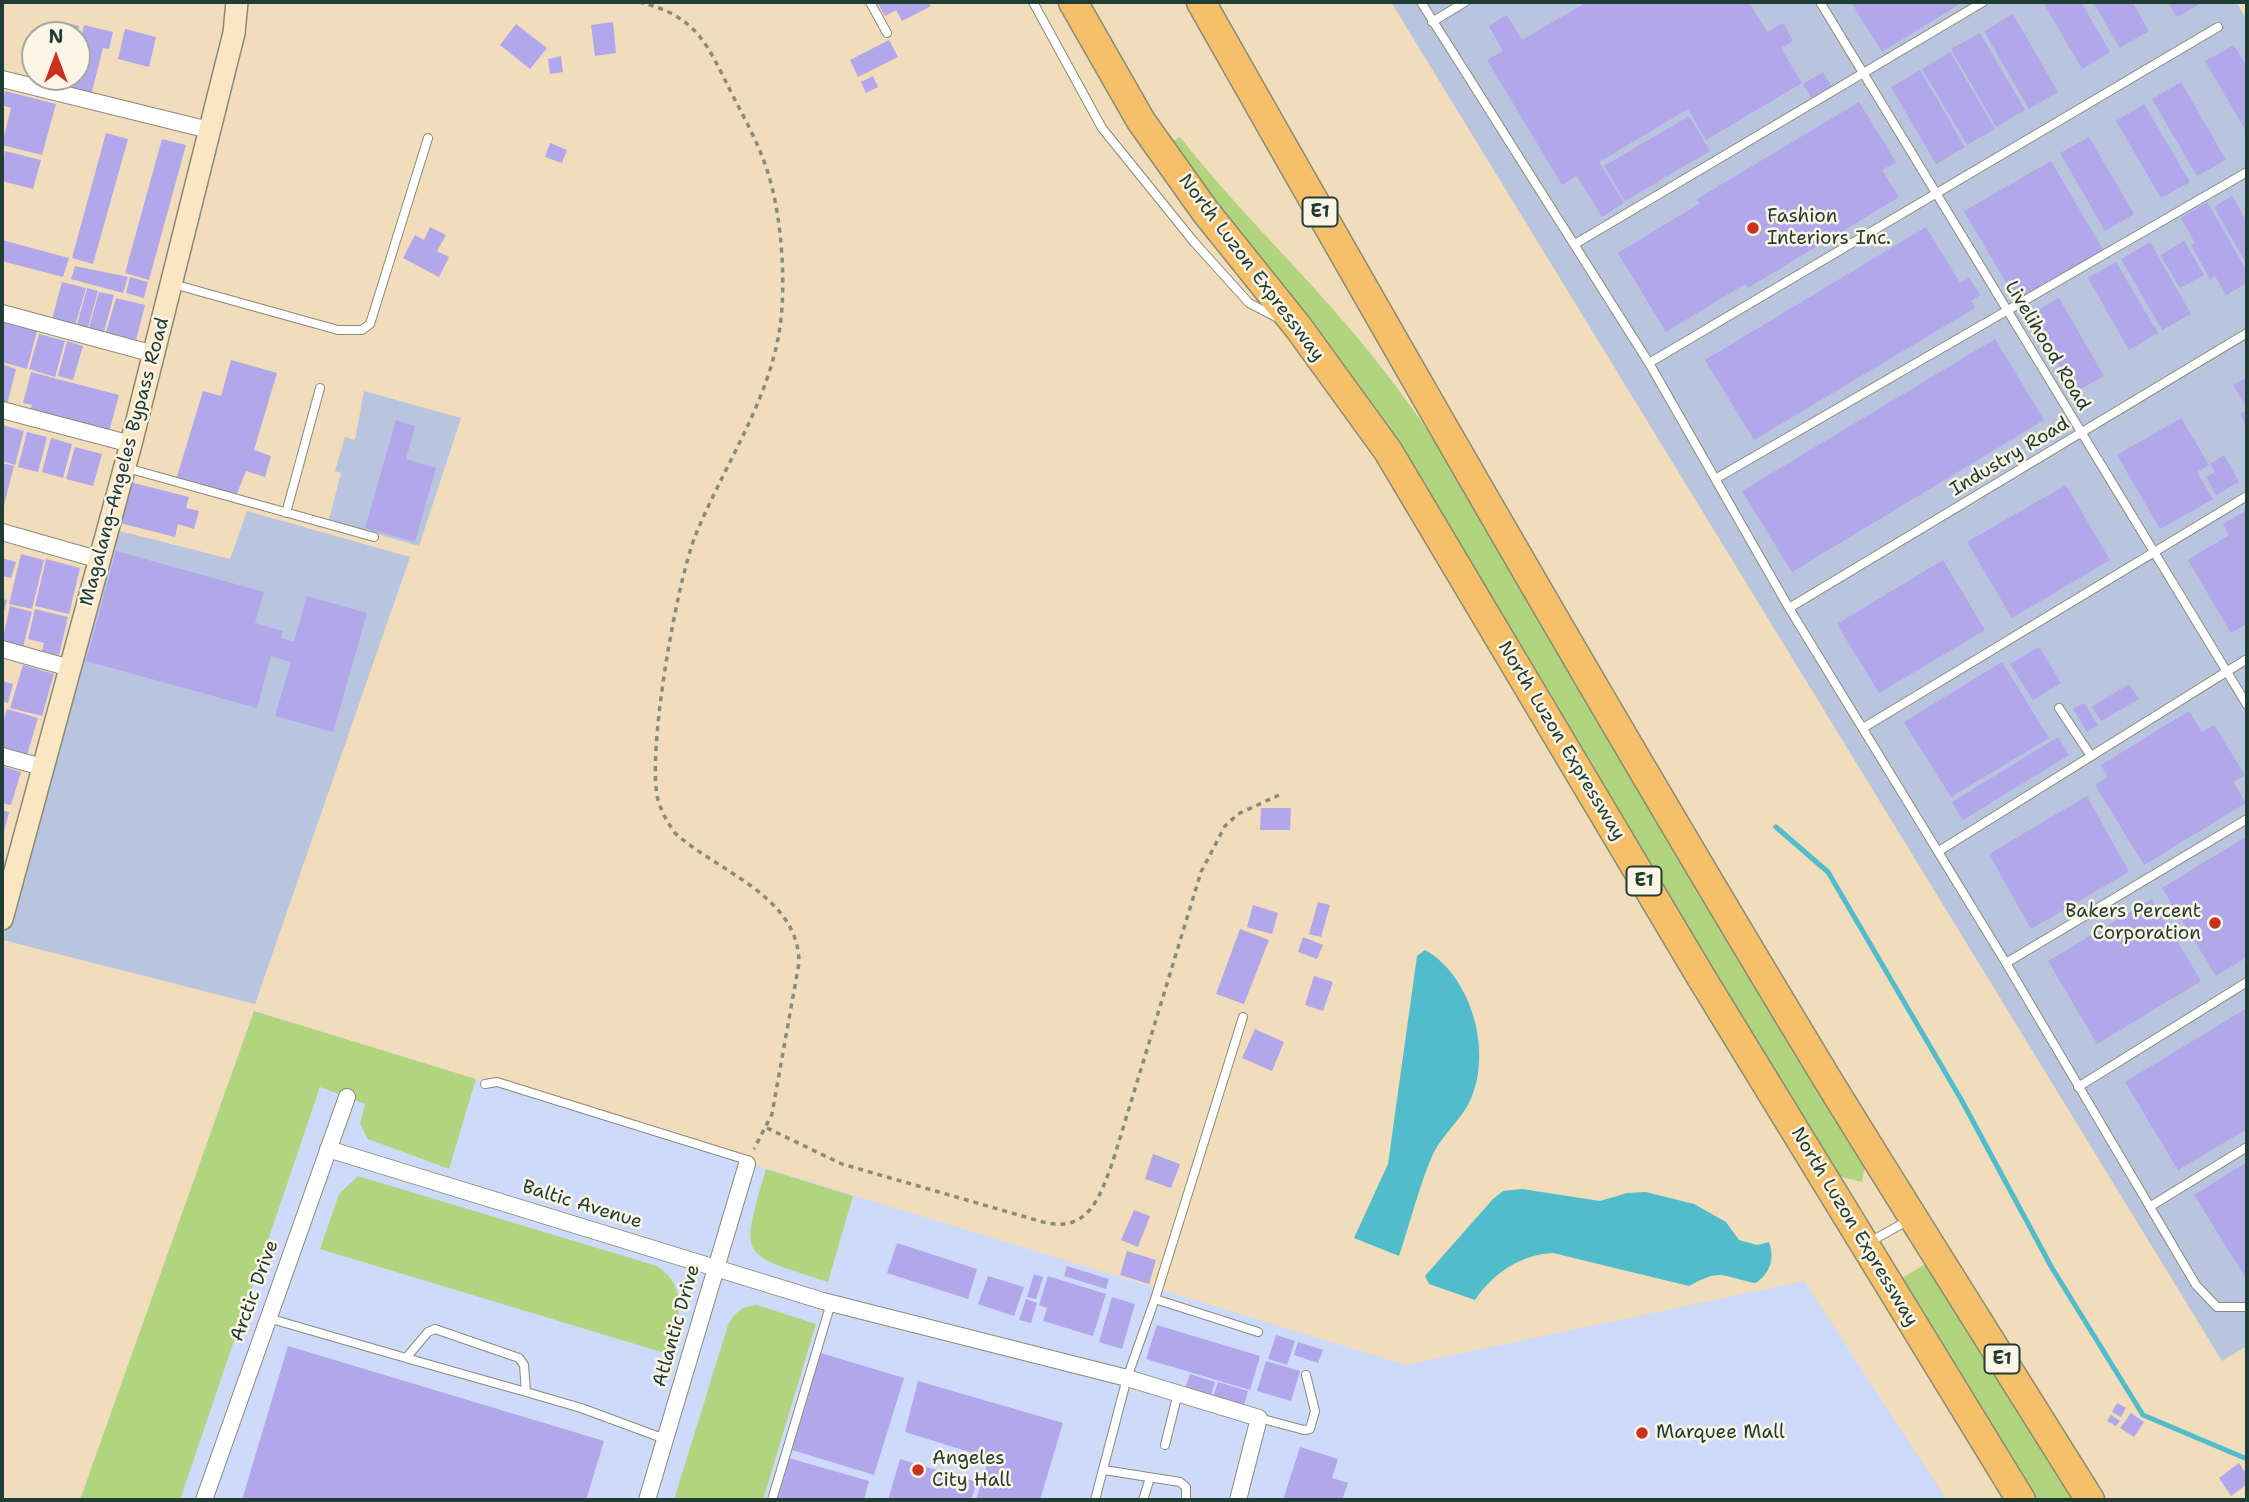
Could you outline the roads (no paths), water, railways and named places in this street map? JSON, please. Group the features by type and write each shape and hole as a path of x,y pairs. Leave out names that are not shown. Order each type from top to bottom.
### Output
{"highway":[{"name":"North Luzon Expressway","path":"1073,2 1141,121 1205,211 1297,327 1388,451 1701,977 2021,1500"},
{"name":"E1","path":"1201,2 1440,423 1657,793 1913,1218 2090,1500"}],"street":[{"name":"Magalang-Angeles Bypass Road","path":"2,919 9,861 42,767 173,284 234,33 237,2"},
{"path":"2,79 209,130"},
{"path":"2,313 154,354"},
{"path":"2,410 131,444"},
{"path":"2,532 100,560"},
{"path":"2,649 70,668"},
{"path":"2,756 42,767"},
{"name":"Arctic Drive","path":"204,1500 347,1097"},
{"name":"Baltic Avenue","path":"328,1149 827,1302 1127,1378 1259,1418"},
{"name":"Atlantic Drive","path":"647,1500 747,1162"},
{"path":"1238,1500 1259,1418"}],"lane":[{"path":"870,2 887,33"},
{"path":"1033,2 1102,128 1194,242 1249,303 1297,327"},
{"path":"1421,2 1649,363 1789,608 2007,962 2078,1087 2208,1301 2227,1309 2247,1307"},
{"path":"1432,22 1465,2"},
{"name":"Livelihood Road","path":"1820,2 2247,705"},
{"path":"1575,244 1983,2"},
{"path":"1649,363 2218,27"},
{"path":"173,284 338,330 362,330 370,324 428,138"},
{"path":"1717,478 2247,172"},
{"name":"Industry Road","path":"1789,608 2247,333"},
{"path":"285,513 320,388"},
{"path":"125,467 374,537"},
{"path":"1863,728 2247,496"},
{"path":"1939,850 2247,659"},
{"path":"2059,708 2091,756"},
{"path":"2007,962 2247,819"},
{"path":"2078,1087 2247,982"},
{"path":"1095,1500 1127,1378 1155,1300 1243,1017"},
{"path":"485,1084 497,1082 747,1162"},
{"path":"2151,1206 2247,1147"},
{"path":"1865,1244 1913,1218"},
{"path":"1155,1300 1258,1332"},
{"path":"772,1500 827,1302"},
{"path":"268,1318 580,1408 666,1439"},
{"path":"407,1358 428,1332 435,1329 519,1358 524,1364 526,1392"},
{"path":"1259,1418 1304,1430 1310,1429 1315,1410 1306,1375"},
{"path":"1165,1445 1178,1393"},
{"path":"1104,1470 1180,1482 1186,1487 1186,1500"},
{"path":"1143,1500 1150,1478"}],"water":[{"path":"1425,950 1441,962 1455,978 1466,997 1474,1017 1479,1061 1477,1082 1470,1101 1437,1147 1428,1166 1399,1256 1354,1238 1388,1164 1417,956"},
{"path":"1522,1189 1600,1201 1627,1193 1646,1192 1694,1204 1726,1222 1739,1240 1757,1245 1769,1242 1770,1265 1765,1275 1756,1283 1716,1275 1689,1286 1553,1253 1530,1257 1509,1267 1490,1281 1475,1300 1429,1284 1425,1276 1493,1199 1503,1191"}],"waterway":[{"path":"1776,827 1828,872 1962,1101 2052,1268 2143,1415 2247,1459"}],"place":[{"name":"Fashion Interiors Inc.","path":"1753,228"},
{"name":"Bakers Percent Corporation","path":"2215,923"},
{"name":"Marquee Mall","path":"1642,1433"},
{"name":"Angeles City Hall","path":"918,1470"}]}
